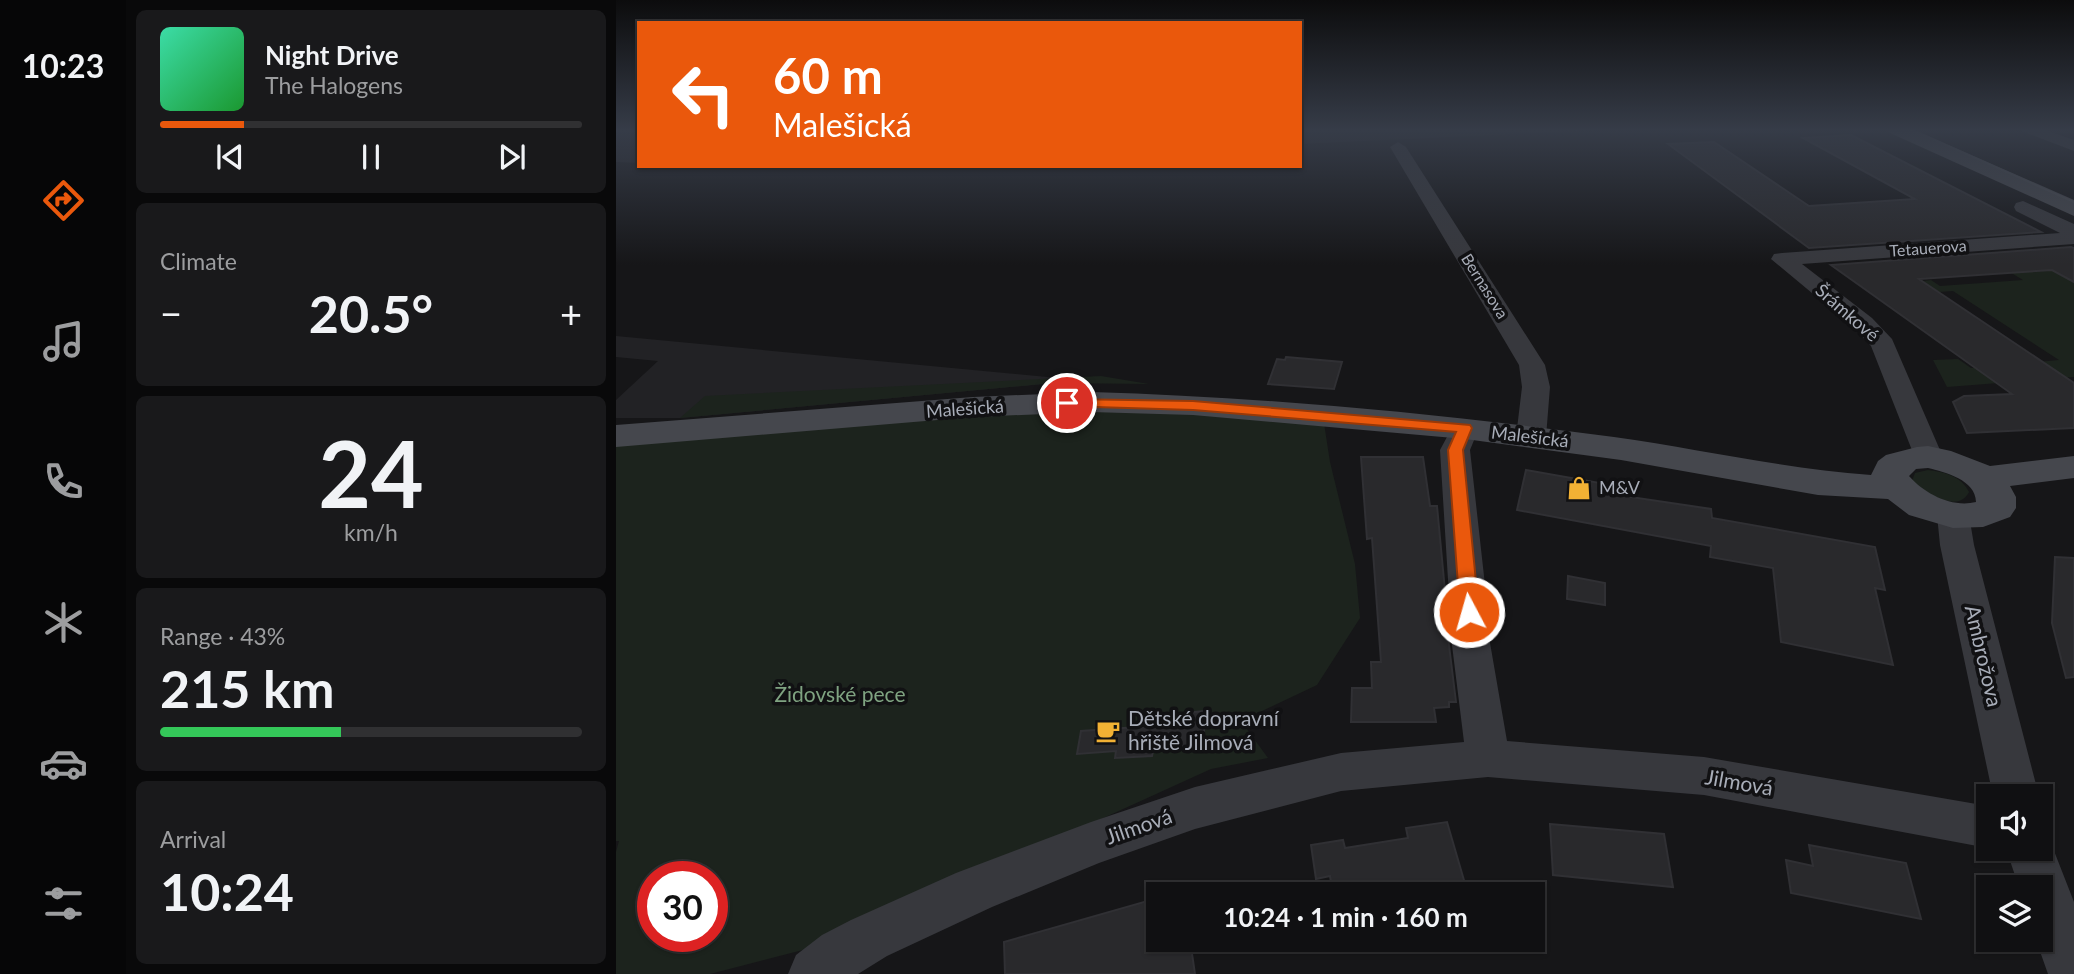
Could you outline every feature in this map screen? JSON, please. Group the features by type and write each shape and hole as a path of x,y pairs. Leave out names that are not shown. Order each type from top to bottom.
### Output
{"street":[{"name":"Bernasova","path":"1415,174 1532,365 1536,387 1531,437"},
{"path":"2005,174 2071,202"},
{"path":"2017,174 2071,202"},
{"name":"Tetauerova","path":"2071,202 2023,207 2074,235"},
{"name":"Tetauerova","path":"1782,259 2074,235"},
{"name":"Šrámkové","path":"1782,259 1863,323 1883,344 1928,457"},
{"name":"Malešická","path":"616,436 973,407 1091,402 1193,405 1465,428 1621,449 1818,483 1897,488"},
{"path":"1465,428 1455,450 1470,625 1488,758"},
{"path":"1928,457 1956,464 1983,478 1998,499 1996,508 1987,514 1954,515 1920,504 1897,488 1890,477 1891,468 1898,462 1928,457"},
{"path":"1983,478 2074,467"},
{"name":"Ambrožova","path":"1954,515 1957,545 2012,784"},
{"name":"Jilmová","path":"815,974 841,954 869,938 974,890 1091,844 1195,808 1341,772 1488,758 1704,776 1976,825"},
{"path":"2034,861 2074,973"}],"shaded area":[{"path":"616,336 1110,383 1054,383 680,418 616,418 616,400 658,361 616,357"}],"green space":[{"path":"2016,251 2074,282 2074,377 1947,387 1933,360 1958,359 1971,368 2059,360 1953,291 1939,292 1923,281 1931,280 1940,286 2023,280 1978,253"},
{"path":"1101,376 1149,384 1054,383 680,418 705,396"},
{"name":"Židovské pece","path":"1079,410 1144,411 1324,423 1330,462 1355,564 1360,618 1317,685 1241,721 1268,758 1211,769 826,944 710,974 616,974 616,852 619,841 616,841 616,446 925,419","holes":["1204,711 1204,736 1200,738 1200,743 1153,751 1152,756 1116,758 1116,751 1077,754 1081,731 1130,727 1152,729 1153,716"]},
{"path":"1928,470 1957,479 1969,492 1964,499 1957,501 1933,495 1912,481 1915,473"}],"building":[{"path":"1709,174 1762,174 1809,206 1915,199 1870,174 1928,174 2041,232 1809,248"},
{"path":"2074,248 2074,282 2052,270 1919,279 2074,383 2074,428 1967,433 1953,402 1964,396 2012,394 1831,265"},
{"path":"1286,357 1342,362 1334,389 1268,384 1277,359 1285,360"},
{"path":"1361,457 1423,457 1430,506 1437,506 1447,612 1455,624 1448,637 1456,702 1449,702 1449,707 1434,708 1436,722 1351,722 1352,688 1372,688 1371,662 1381,662 1372,538 1367,539"},
{"path":"1526,470 1617,486 1617,495 1711,509 1712,518 1875,547 1885,590 1875,588 1893,665 1781,642 1773,568 1710,557 1711,546 1517,510"},
{"path":"2055,557 2074,558 2074,677 2066,678 2052,623"},
{"path":"1568,576 1605,583 1605,605 1567,599"},
{"path":"1204,711 1204,736 1200,738 1200,743 1153,751 1152,756 1115,758 1116,751 1077,754 1081,731 1152,726 1153,716"},
{"path":"1447,822 1464,882 1331,882 1330,876 1316,879 1311,845 1343,840 1345,848 1408,838 1406,828"},
{"path":"1550,824 1664,834 1673,887 1553,875"},
{"path":"1809,845 1906,863 1921,919 1791,893 1786,860 1813,866"},
{"path":"1146,901 1146,952 1192,952 1195,974 1005,974 1004,942"}],"tram line":[{"path":"2012,174 2074,202"}],"place":[{"name":"M&V","path":"1579,488"},
{"name":"Dětské dopravní hřiště Jilmová","path":"1108,731"}],"route":[{"path":"1067,403 1193,405 1465,428 1455,450 1469,612"}]}
